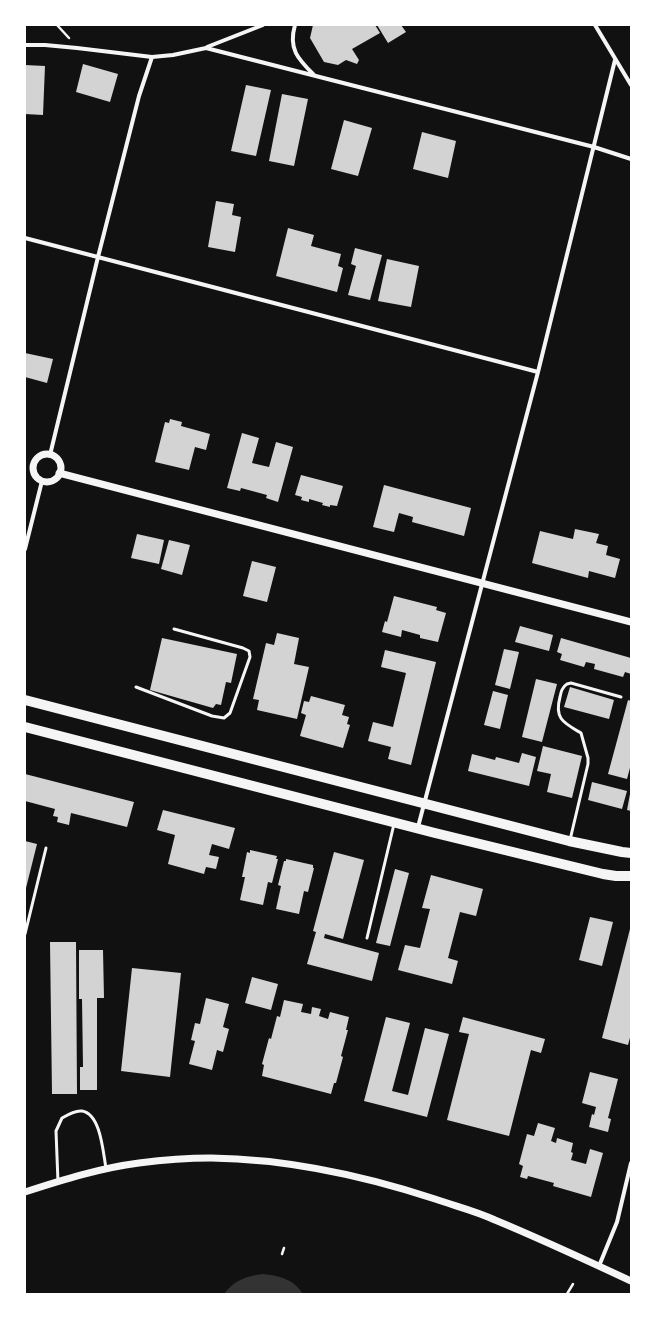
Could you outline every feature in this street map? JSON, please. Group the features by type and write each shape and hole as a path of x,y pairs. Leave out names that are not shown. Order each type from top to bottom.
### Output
{"main road":[{"path":"25,700 569,841 631,853"},
{"path":"25,727 603,874 631,876"}],"street":[{"path":"25,45 77,48 152,57 173,55 206,48 263,25"},
{"path":"294,25 292,37 297,58 314,76"},
{"path":"595,25 631,86"},
{"path":"206,48 594,147 631,159"},
{"path":"50,455 139,96 152,57"},
{"path":"418,828 538,372 615,60"},
{"path":"25,238 538,372"},
{"path":"46,454 58,460 60,469 59,473 53,480 42,481 36,477 33,465 38,458 46,454"},
{"path":"25,463 33,465"},
{"path":"59,473 631,622"},
{"path":"25,549 42,481"},
{"path":"25,1192 106,1169 138,1163 180,1159 241,1159 309,1168 365,1179 415,1192 460,1207 494,1219 631,1281"},
{"path":"600,1266 617,1222 631,1163"}],"lane":[{"path":"136,687 212,716 224,718 230,713 250,657 249,651 174,629"},
{"path":"569,841 581,798 588,758 581,733 563,723 559,717 558,704 562,689 567,684 571,684 621,697"},
{"path":"367,938 395,822"},
{"path":"25,934 46,848"},
{"path":"58,1182 56,1131 62,1118 72,1112 82,1111 93,1117 99,1130 106,1169"}],"path":[{"path":"282,1254 284,1248"},
{"path":"567,1293 573,1284"}],"shaded area":[{"path":"263,1274 286,1279 295,1285 303,1294 224,1294 237,1282 252,1276"}],"building":[{"path":"313,25 375,25 380,33 352,49 359,60 357,64 346,60 338,65 324,62 310,38"},
{"path":"377,25 401,25 406,32 388,43"},
{"path":"83,64 118,74 110,102 76,92"},
{"path":"25,65 45,66 43,115 25,114"},
{"path":"246,85 271,90 256,156 231,151"},
{"path":"282,94 308,99 294,166 269,161"},
{"path":"344,120 372,128 358,176 331,169"},
{"path":"422,132 456,141 448,178 413,169"},
{"path":"216,201 234,204 232,215 241,217 235,252 208,247"},
{"path":"288,228 314,235 311,246 341,254 338,266 343,268 337,292 276,276"},
{"path":"355,248 382,255 370,300 348,295 356,266 351,264"},
{"path":"387,259 419,266 411,307 378,301"},
{"path":"25,353 53,359 47,383 25,377"},
{"path":"170,419 182,422 181,426 210,434 206,450 195,447 189,470 155,462 165,422 169,423"},
{"path":"242,433 259,438 252,463 269,467 276,442 293,447 278,502 266,498 267,495 241,488 240,491 227,488"},
{"path":"301,475 343,486 337,506 330,505 330,507 322,505 323,503 309,499 309,502 301,500 302,497 295,495"},
{"path":"384,485 471,508 464,536 412,522 413,517 399,513 394,532 373,527"},
{"path":"575,529 599,534 596,543 608,546 606,555 620,559 615,578 589,571 588,578 532,563 540,531 573,539"},
{"path":"137,534 164,540 159,564 131,558"},
{"path":"169,540 190,545 182,575 161,569"},
{"path":"252,561 276,567 267,602 243,596"},
{"path":"394,596 437,607 436,610 446,613 438,642 420,638 420,635 402,630 401,637 382,632 385,621 387,622"},
{"path":"520,626 553,635 549,651 515,642"},
{"path":"277,633 299,638 294,664 309,667 297,719 257,710 259,700 253,699 266,643 274,645"},
{"path":"162,638 237,654 231,683 226,682 221,705 216,704 213,708 150,690"},
{"path":"561,638 631,658 631,674 625,672 623,677 594,669 595,664 586,662 584,667 560,660 562,654 557,652"},
{"path":"504,649 519,652 510,689 495,685"},
{"path":"385,650 436,662 411,765 388,759 391,747 368,741 373,722 393,727 406,673 381,667"},
{"path":"536,679 557,684 542,742 522,737"},
{"path":"570,687 614,700 609,719 564,707"},
{"path":"493,691 508,695 500,729 484,725"},
{"path":"311,696 345,705 342,715 349,717 347,724 350,725 343,748 300,736 306,715 301,713 304,701 309,702"},
{"path":"628,700 631,701 631,764 627,779 608,774"},
{"path":"543,746 582,756 572,798 547,792 551,774 537,771"},
{"path":"522,753 536,757 529,786 468,771 472,754 495,760 496,757 519,763"},
{"path":"25,774 134,802 127,827 71,813 69,825 57,822 58,817 53,816 55,809 25,801"},
{"path":"592,782 627,791 622,809 588,800"},
{"path":"631,794 631,811 627,810"},
{"path":"163,810 235,828 229,849 212,844 209,855 219,857 216,869 206,867 204,874 168,864 175,835 157,830"},
{"path":"25,841 37,844 26,888 25,888"},
{"path":"250,850 277,856 276,859 278,859 272,883 268,882 263,905 240,900 245,877 242,877 247,852 250,853"},
{"path":"334,852 364,860 343,939 325,934 324,938 379,953 372,981 307,964 316,932 313,931"},
{"path":"286,859 313,865 314,868 308,892 304,891 299,914 276,909 281,886 278,885 284,861 286,861"},
{"path":"395,869 409,873 390,946 376,943"},
{"path":"431,875 483,889 476,916 460,912 448,958 458,961 452,984 398,970 405,945 420,948 430,909 422,908"},
{"path":"590,917 613,922 602,966 579,960"},
{"path":"630,929 631,1034 628,1045 602,1038"},
{"path":"50,942 76,942 77,1094 52,1094"},
{"path":"79,950 103,950 104,998 97,998 97,1090 80,1090 80,1067 83,1067 82,999 79,999"},
{"path":"132,968 181,973 170,1077 121,1071"},
{"path":"252,977 278,984 271,1010 245,1003"},
{"path":"206,998 229,1004 223,1027 229,1029 223,1052 217,1050 212,1070 189,1064 195,1041 191,1040 195,1023 200,1024"},
{"path":"284,1000 303,1004 301,1012 311,1014 312,1007 321,1009 319,1016 328,1019 330,1012 349,1017 346,1030 348,1030 341,1056 343,1057 336,1083 334,1083 331,1094 262,1076 264,1065 262,1064 269,1038 271,1039 277,1016 280,1017"},
{"path":"386,1017 410,1023 392,1091 408,1095 425,1028 449,1034 427,1117 364,1101"},
{"path":"463,1017 545,1039 541,1053 531,1050 509,1136 447,1120 469,1034 459,1032"},
{"path":"590,1072 618,1079 608,1118 611,1119 608,1132 589,1127 592,1114 594,1115 596,1107 582,1103"},
{"path":"538,1123 555,1128 551,1141 556,1143 557,1138 573,1143 571,1160 586,1164 590,1149 603,1153 591,1197 553,1186 554,1183 528,1176 527,1179 520,1177 523,1166 519,1164 527,1134 534,1136"}]}
